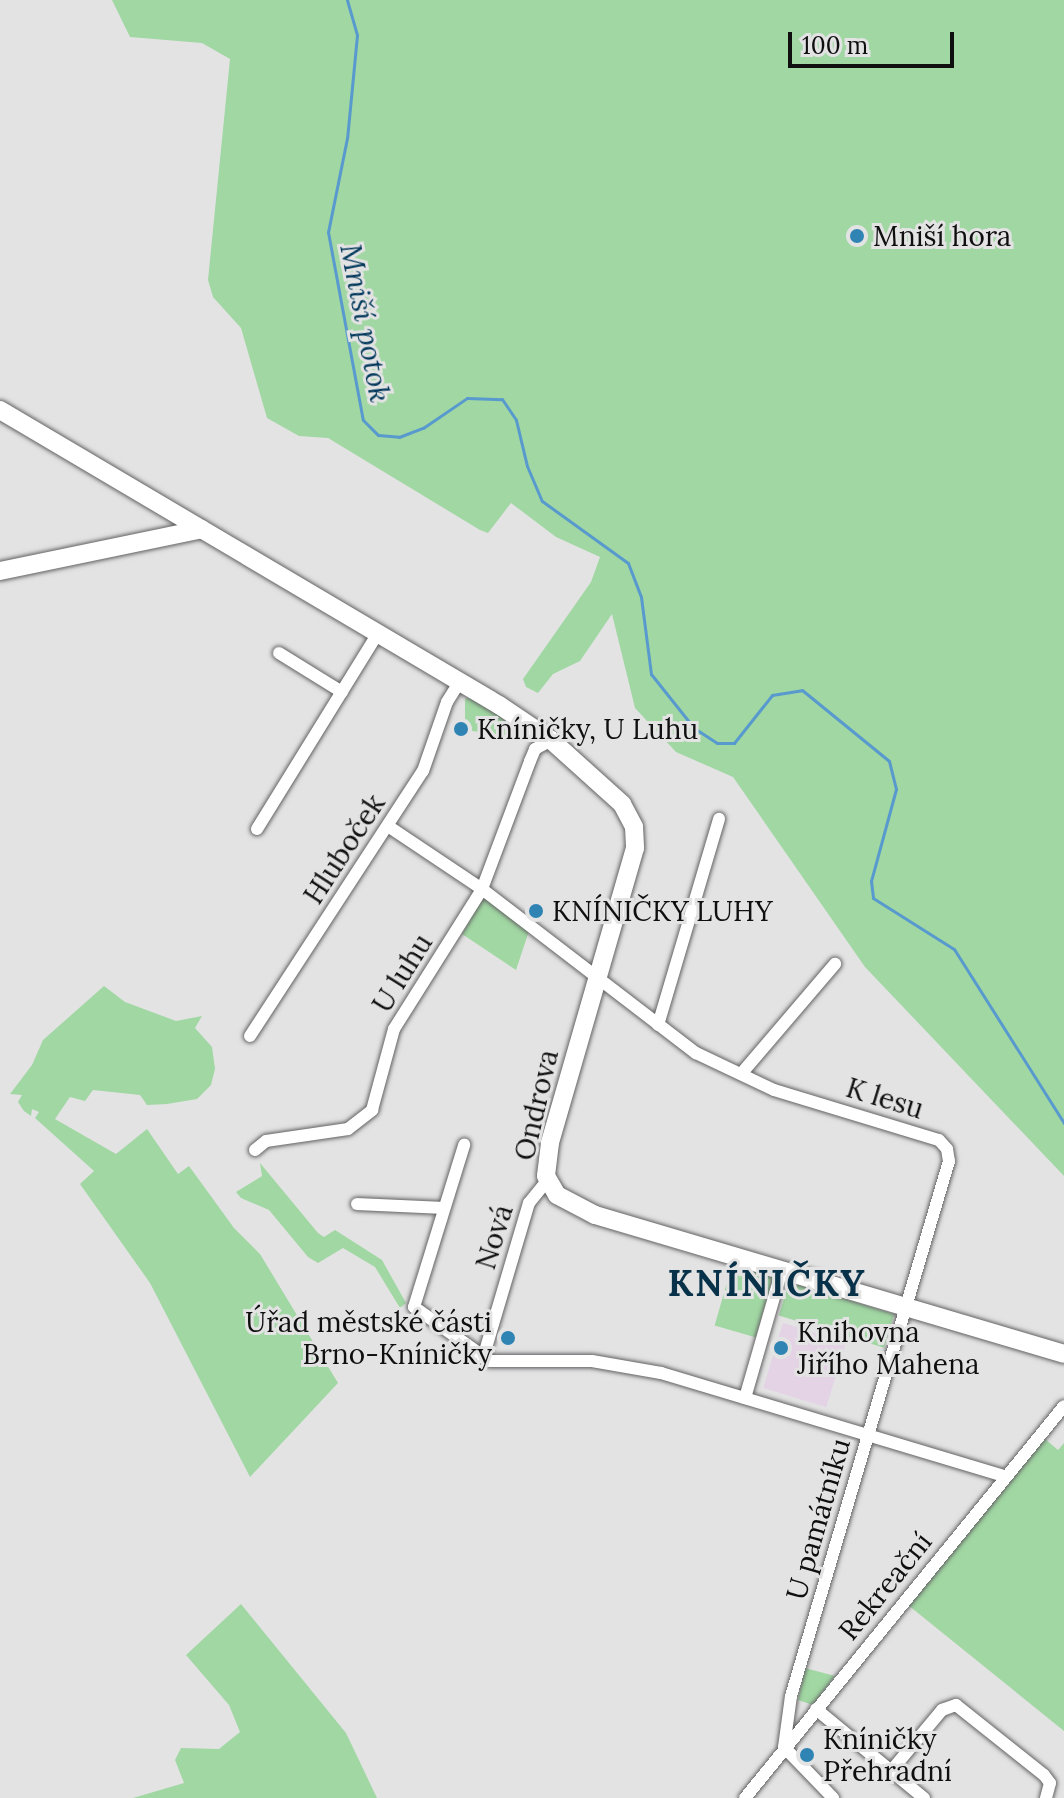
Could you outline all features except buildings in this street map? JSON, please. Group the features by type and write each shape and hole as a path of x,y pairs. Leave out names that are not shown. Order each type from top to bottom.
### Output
{"street":[{"name":"Ondrova","path":"0,410 460,681 616,796 634,827 630,872 552,1133 547,1181 557,1195 582,1210 1064,1354"},
{"path":"0,571 202,529"},
{"path":"257,829 378,633"},
{"path":"279,653 342,692"},
{"name":"Hluboček","path":"250,1036 423,771 447,702 460,681"},
{"name":"U luhu","path":"255,1150 266,1141 348,1129 372,1110 394,1029 482,889 543,745"},
{"path":"658,1025 719,819"},
{"name":"K lesu","path":"388,826 482,889 696,1053 774,1090 939,1140 949,1161 907,1308"},
{"path":"741,1074 835,964"},
{"path":"464,1145 409,1310 483,1358 592,1361 661,1373 1005,1476"},
{"name":"Nová","path":"483,1358 529,1203 547,1181"},
{"path":"357,1204 444,1208"},
{"path":"745,1398 782,1270"},
{"name":"U památníku","path":"784,1747 791,1696 907,1308"},
{"name":"Rekreační","path":"745,1798 1064,1406"},
{"path":"891,1771 942,1710 956,1705 1044,1775 1050,1783 1046,1798"},
{"path":"816,1709 924,1798"},
{"path":"784,1747 833,1798"}],"shaded area":[{"path":"783,1323 846,1342 826,1407 763,1388"}],"green space":[{"path":"112,0 1064,0 1064,1176 865,967 733,777 676,752 635,708 612,614 580,661 553,674 538,693 526,687 523,679 591,582 600,557 556,537 511,503 488,533 480,530 328,438 299,436 267,418 241,328 213,297 208,280 230,59 202,43 130,37"},
{"path":"475,696 528,732 522,738 465,730 465,699"},
{"path":"483,896 530,928 516,970 462,934"},
{"path":"104,986 125,1002 176,1021 202,1016 195,1028 212,1047 215,1069 211,1085 197,1099 147,1105 140,1095 93,1090 85,1101 70,1097 55,1119 116,1154 147,1129 178,1174 189,1166 234,1228 260,1254 338,1383 250,1477 150,1283 80,1184 94,1171 35,1118 39,1112 32,1109 31,1116 24,1111 18,1102 22,1095 10,1094 32,1065 43,1040"},
{"path":"260,1163 318,1233 324,1237 335,1230 382,1260 406,1303 400,1308 375,1267 343,1248 318,1263 308,1257 269,1210 241,1198 236,1192 262,1176"},
{"path":"732,1265 773,1277 756,1337 715,1326"},
{"path":"789,1282 894,1314 884,1348 779,1315"},
{"path":"1045,1439 1058,1450 1064,1443 1064,1731 908,1605"},
{"path":"241,1604 346,1733 377,1798 133,1798 184,1783 175,1760 181,1748 219,1749 240,1732 229,1705 186,1655"},
{"path":"805,1668 835,1676 813,1705 798,1700"}],"waterway":[{"name":"Mniší potok","path":"347,0 357,35 347,138 328,232 363,420 378,435 399,437 423,428 467,398 502,399 516,420 527,466 542,501 628,563 641,597 651,674 694,728 717,743 734,743 772,695 802,690 889,761 896,789 871,881 873,898 954,949 1064,1123"}],"place":[{"name":"Mniší hora","path":"857,236"},
{"name":"Kníničky, U Luhu","path":"461,729"},
{"name":"KNÍNIČKY LUHY","path":"536,911"},
{"name":"Úřad městské části Brno-Kníničky","path":"508,1338"},
{"name":"Knihovna Jiřího Mahena","path":"781,1348"},
{"name":"Kníničky Přehradní","path":"807,1755"}],"district":[{"name":"KNÍNIČKY","path":"767,1284"}]}
